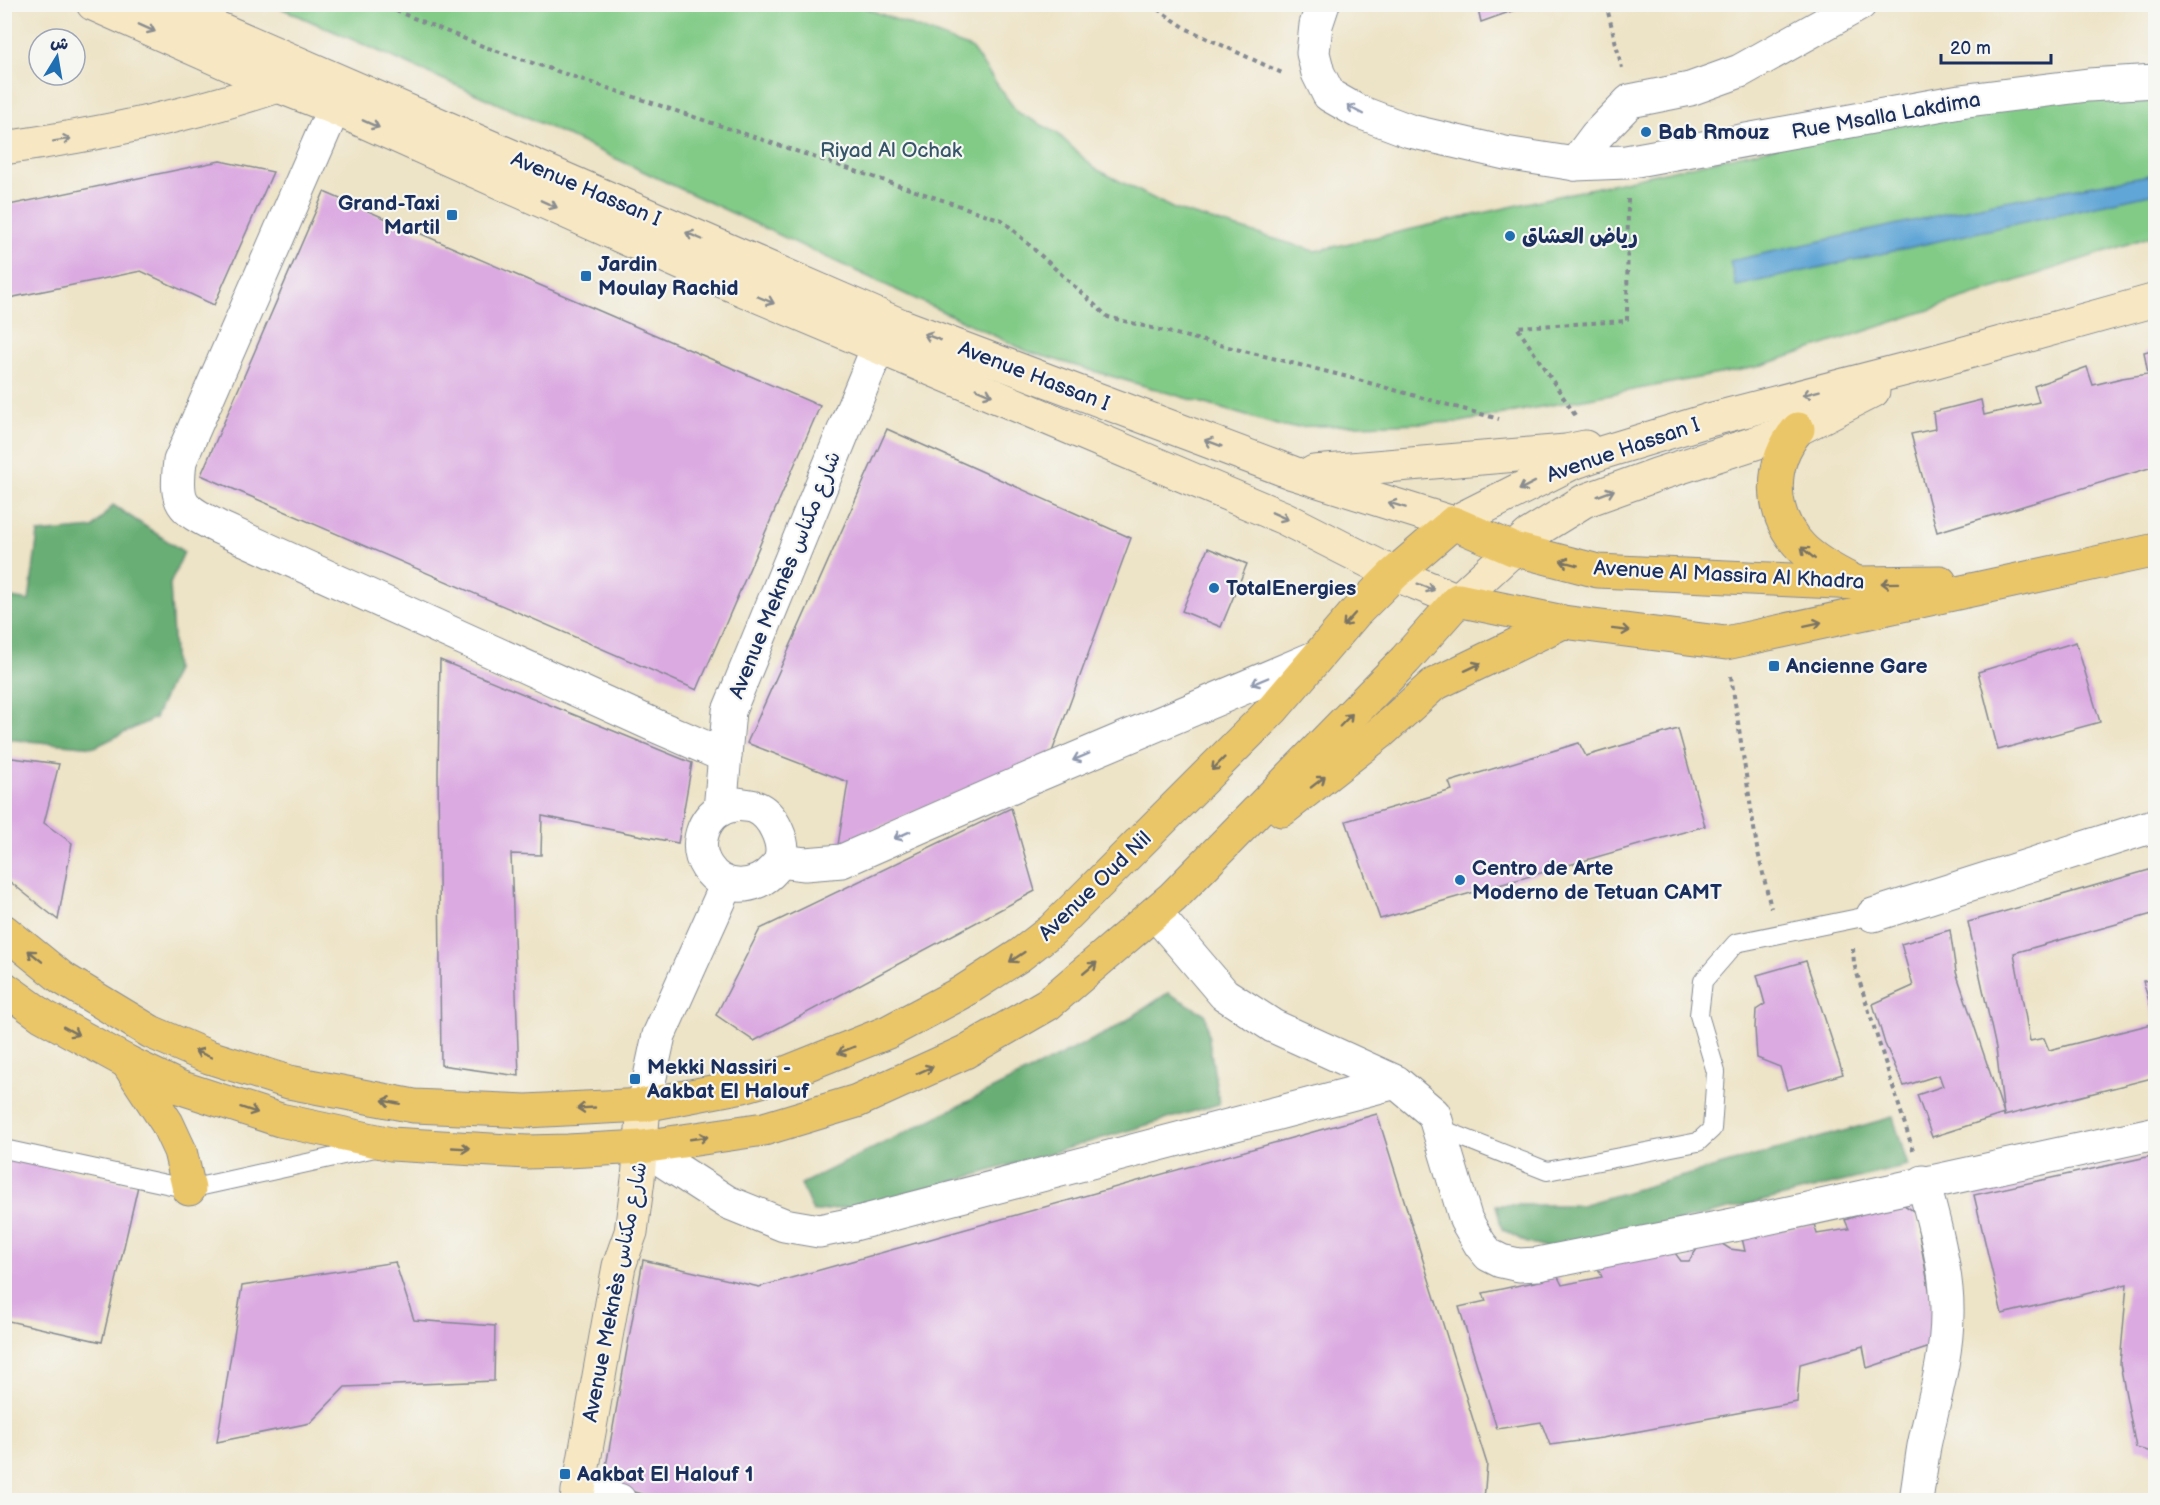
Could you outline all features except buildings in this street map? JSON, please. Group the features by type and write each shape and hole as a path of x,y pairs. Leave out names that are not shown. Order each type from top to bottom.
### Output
{"main road":[{"name":"Avenue Hassan I","path":"93,4 278,86 334,108 694,269 1284,518 1394,574 1458,600 1513,549 1547,522 1584,501 1798,429 1929,363"},
{"name":"Avenue Hassan I","path":"162,4 900,325 1293,473 1453,523 1570,464 1710,420 1929,363 2156,300"},
{"path":"4,148 80,137 239,99 278,86"},
{"path":"1293,473 1554,452 1710,420"},
{"path":"1798,429 1785,445 1776,478 1777,497 1785,522 1799,546 1811,556 1857,583"},
{"name":"Avenue Oud Nil","path":"4,931 62,978 151,1032 209,1057 289,1082 414,1106 526,1111 644,1105 761,1081 888,1032 961,993 1020,955 1052,930 1273,708 1314,658 1394,574 1453,523"},
{"name":"Avenue Al Massira Al Khadra","path":"1453,523 1513,549 1598,571 1857,583 2012,581"},
{"name":"Avenue Al Massira Al Khadra","path":"1458,600 1563,622 1726,643 2156,550"},
{"path":"1164,905 1405,660 1458,600"},
{"path":"4,988 44,1016 127,1062 179,1087 280,1120 391,1144 527,1152 642,1147 764,1129 857,1101 955,1057 1048,1004 1164,905 1380,733 1433,686 1563,622"},
{"path":"127,1062 167,1123 180,1151 189,1189"},
{"name":"Avenue Meknès شارع مكناس","path":"577,1496 619,1266 631,1232 642,1147 644,1105"}],"street":[{"path":"1323,4 1316,25 1313,53 1318,73 1329,95"},
{"path":"1575,164 1596,136 1630,101 1690,89 1740,71 1860,4"},
{"name":"Rue Msalla Lakdima","path":"1329,95 1376,120 1410,130 1505,153 1575,164 1626,162 1960,101 2088,85 2156,81"},
{"path":"334,108 180,461 178,483 180,499 189,513 218,527 725,756"},
{"name":"Avenue Meknès شارع مكناس","path":"720,810 729,711 878,347"},
{"path":"780,861 805,864 842,861 1314,658"},
{"path":"737,804 755,807 770,817 778,833 780,861 766,878 745,886 727,884 712,874 702,858 700,840 706,823 720,810 737,804"},
{"path":"1873,915 2156,825"},
{"name":"Avenue Meknès شارع مكناس","path":"644,1105 659,1035 727,884"},
{"path":"1164,905 1224,994 1273,1026 1396,1082 1434,1114 1466,1220 1489,1255 1501,1261 1520,1265 1538,1263 1736,1224 2156,1133"},
{"path":"642,1147 727,1202 784,1225 819,1231 854,1224 1396,1082"},
{"path":"1916,1500 1946,1340 1948,1311 1934,1223 1923,1182"},
{"path":"577,1496 619,1500"}],"lane":[{"path":"1439,1128 1547,1172 1698,1142 1712,1130 1716,1072 1699,1015 1703,981 1736,944 1873,915"},
{"path":"4,1149 189,1189 391,1144"}],"path":[{"path":"379,4 485,47 1002,220 1108,317 1344,376 1504,420"},
{"path":"1150,4 1187,29 1329,95"},
{"path":"1606,4 1612,28"},
{"path":"1595,445 1517,327 1627,321 1628,198 1619,192"},
{"path":"1726,643 1757,848 1777,934"},
{"path":"1873,915 1859,928 1853,945 1854,964 1923,1182"}],"green space":[{"name":"Riyad Al Ochak","path":"274,5 861,5 971,48 1017,112 1057,133 1094,168 1174,209 1315,251 2106,72 2155,77 2155,235 1757,367 1460,422 1284,427 1029,352 510,109"},
{"path":"113,505 184,552 170,584 175,672 155,718 95,747 5,739 5,597 29,601 38,533 93,528"},
{"path":"1168,993 1205,1014 1219,1104 883,1202 813,1212 801,1184 1112,1030"},
{"path":"1893,1117 1908,1166 1555,1251 1525,1242 1502,1229 1496,1205 1581,1205"}],"water":[{"path":"2155,174 2155,193 1736,286 1730,261 1994,203"}],"place":[{"name":"Bab Rmouz","path":"1646,132"},
{"name":"Grand-Taxi Martil","path":"452,215"},
{"name":"رياض العشاق","path":"1510,236"},
{"name":"Jardin Moulay Rachid","path":"586,276"},
{"name":"TotalEnergies","path":"1214,588"},
{"name":"Ancienne Gare","path":"1774,666"},
{"name":"Centro de Arte Moderno de Tetuan CAMT","path":"1460,880"},
{"name":"Mekki Nassiri - Aakbat El Halouf","path":"635,1079"},
{"name":"Aakbat El Halouf 1","path":"565,1474"}]}
